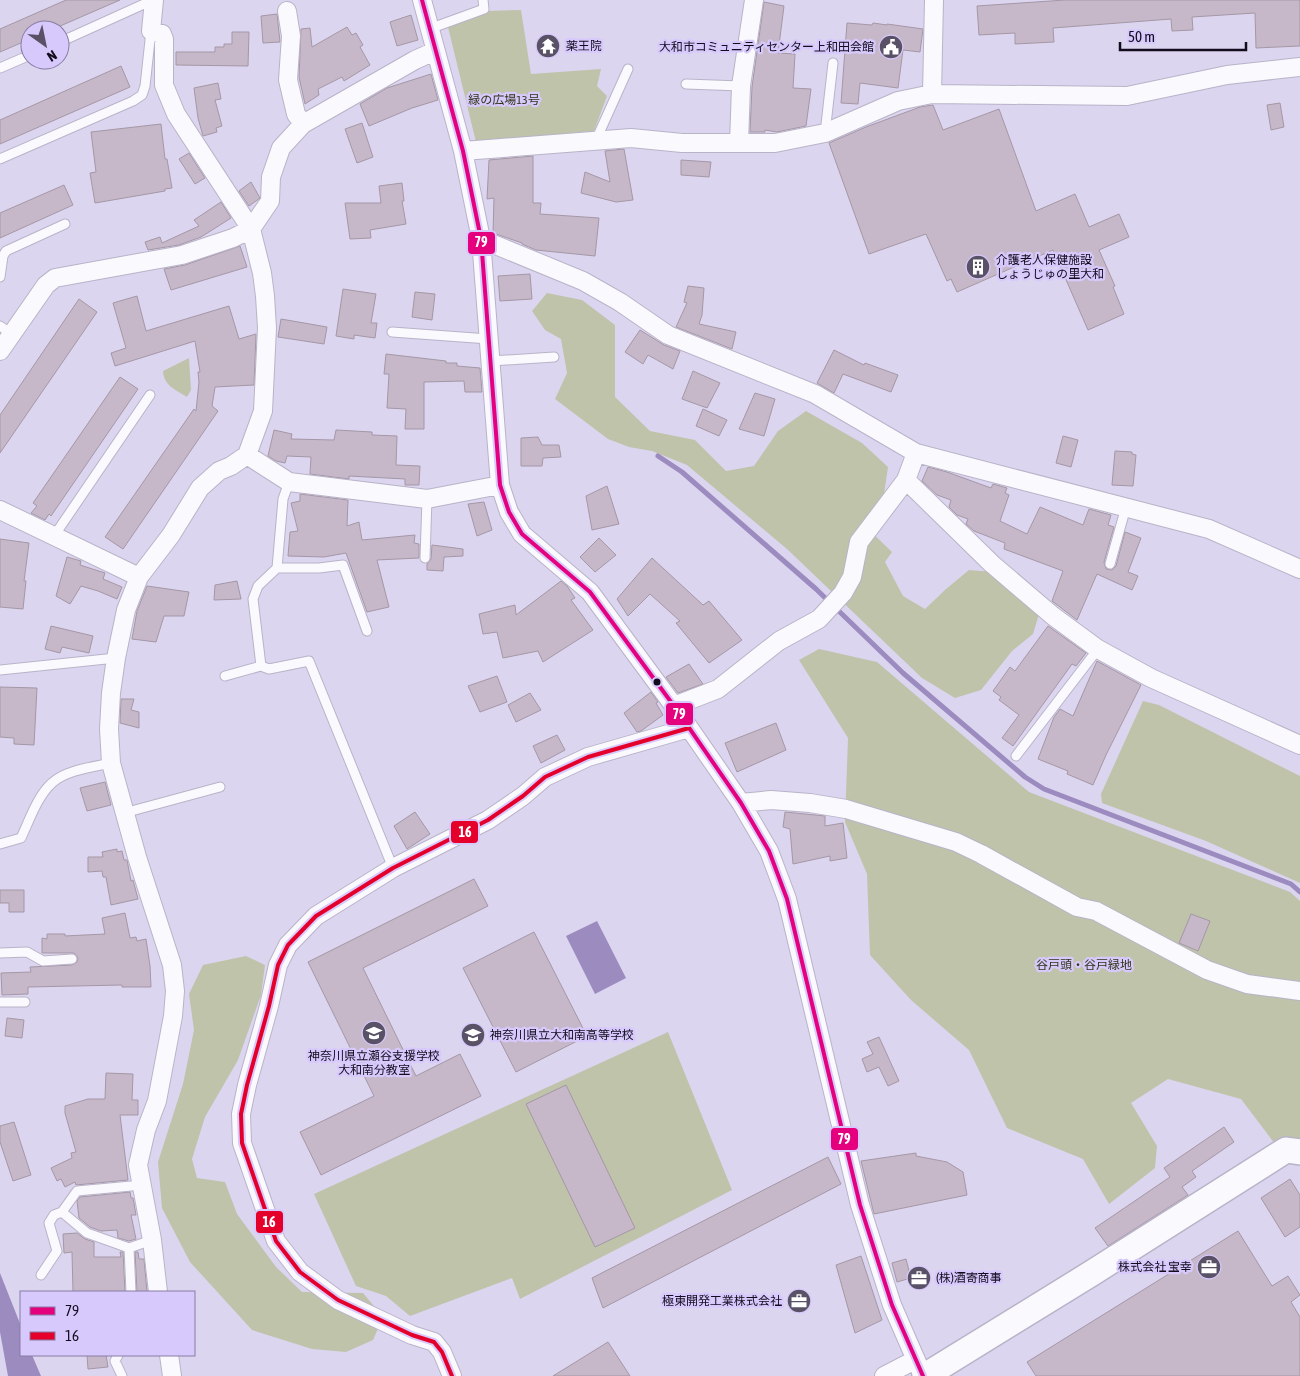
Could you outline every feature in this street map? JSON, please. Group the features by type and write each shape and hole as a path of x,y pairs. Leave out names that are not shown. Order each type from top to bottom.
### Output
{"street":[{"path":"154,0 151,31 162,34 164,40 164,85 176,114 251,229 262,273 266,328 262,411 247,455 231,466 219,471 200,488 171,535 139,577 126,610 116,658 109,729 111,763 123,813 172,965 175,991 173,1016 157,1101 146,1130 138,1165 152,1240 158,1291"},
{"path":"422,0 463,151 481,239 500,485 509,512 522,534 590,592 674,706 741,803 768,851 788,899 860,1206 892,1305 921,1371"},
{"path":"739,143 741,86 754,0"},
{"path":"932,94 934,0"},
{"path":"288,11 292,36 288,80 296,114 303,124"},
{"path":"0,351 6,330 46,285 55,278 182,255 233,238 251,229 270,201 271,177 281,148 303,124 435,50"},
{"path":"463,151 632,138 682,143 775,143 826,133 898,101 932,94 1127,96 1226,75 1300,67"},
{"path":"481,239 583,281 620,302 668,335 815,394 916,453 1209,529 1300,569"},
{"path":"674,706 718,689 779,641 819,619 844,593 852,577 859,542 906,480 916,453"},
{"path":"247,455 289,482 427,499 500,485"},
{"path":"906,480 992,564 1053,616 1098,649 1151,678 1300,745"},
{"path":"0,510 139,577"},
{"path":"452,1376 442,1352 434,1342 412,1335 338,1300 300,1272 276,1241 242,1142 241,1114 278,965 288,945 316,916 393,868 488,820 523,796 545,776 588,757 689,728"},
{"path":"741,803 771,800 810,803 846,809 956,842 1077,906 1096,911 1207,970 1247,984 1300,991"},
{"path":"884,1376 921,1371 1092,1273 1286,1150 1300,1152"},
{"path":"169,1356 172,1376"}],"lane":[{"path":"70,38 154,0"},
{"path":"429,29 484,9 483,0"},
{"path":"0,159 133,101 142,94 145,86 151,31"},
{"path":"0,68 20,59"},
{"path":"826,133 833,63"},
{"path":"596,140 628,69"},
{"path":"686,84 741,86"},
{"path":"0,277 3,256 6,251 65,224"},
{"path":"392,332 489,339"},
{"path":"491,361 554,357"},
{"path":"54,536 150,395"},
{"path":"261,666 253,599 258,586 277,568 283,499 289,482"},
{"path":"425,558 427,499"},
{"path":"1110,564 1126,507"},
{"path":"277,568 319,568 343,565 367,631"},
{"path":"1016,756 1098,649"},
{"path":"0,670 116,658"},
{"path":"225,676 261,666 269,669 309,661 393,868"},
{"path":"0,844 21,838 35,807 52,783 75,771 111,763"},
{"path":"123,813 220,787"},
{"path":"0,953 27,952 43,961 72,959"},
{"path":"0,1002 25,1002"},
{"path":"41,1275 57,1251 49,1222 54,1215 62,1212 77,1191 142,1185"},
{"path":"62,1212 87,1233 129,1248 152,1240"},
{"path":"129,1248 131,1291"},
{"path":"118,1356 115,1361 122,1376"}],"green space":[{"name":"緑の広場13号","path":"521,10 531,74 601,69 597,86 607,96 594,131 476,142 448,27 486,11"},
{"path":"547,293 582,300 615,325 615,397 650,431 695,440 726,471 754,466 778,431 806,411 862,443 888,467 884,494 865,526 892,552 885,562 903,596 925,609 969,570 993,572 1039,614 1033,634 1012,651 981,690 955,698 922,678 787,549 687,465 652,451 629,447 608,439 555,399 567,373 561,339 545,330 532,311"},
{"path":"189,358 191,390 187,397 168,384 163,371"},
{"name":"谷戸頭・谷戸緑地","path":"819,649 877,662 1029,792 1290,892 1300,901 1300,1151 1275,1144 1241,1099 1168,1079 1131,1103 1157,1146 1155,1168 1109,1204 1083,1159 1007,1128 969,1050 911,1000 870,955 867,874 845,822 848,738 799,660"},
{"path":"1143,701 1159,705 1300,776 1300,883 1206,841 1102,803 1101,794"},
{"path":"246,956 265,965 261,995 238,1060 205,1117 192,1159 197,1178 225,1182 237,1214 276,1267 302,1292 363,1293 383,1317 373,1340 346,1352 312,1349 252,1330 190,1262 162,1208 158,1162 183,1084 194,1030 189,994 203,965"},
{"path":"668,1032 732,1190 520,1299 512,1278 410,1316 386,1296 356,1286 314,1194"}],"shaded area":[{"path":"597,921 626,978 595,994 566,936"},
{"path":"0,1273 20,1323 20,1356 32,1356 41,1376 8,1376 0,1332"}],"building":[{"path":"66,0 120,0 70,22 70,20 20,20"},
{"path":"1065,0 1300,0 1300,46 1256,48 1255,13 1192,17 1193,30 1172,31 1171,19 1053,28 1054,42 1015,44 1015,33 979,35 977,6"},
{"path":"764,2 784,6 778,53 795,54 793,88 811,89 806,126 777,132 765,130 765,132 750,132 752,87"},
{"path":"277,14 280,42 263,43 261,16"},
{"path":"411,15 418,40 397,46 390,22"},
{"path":"20,20 20,43 0,52 0,29"},
{"path":"847,23 887,24 923,29 920,52 903,50 898,88 860,83 858,104 841,103"},
{"path":"347,27 352,35 356,33 363,45 360,47 370,65 344,81 342,77 318,89 319,95 305,104 299,77 301,29 310,28 312,47"},
{"path":"232,32 249,32 248,66 176,65 176,52 215,52 215,47 224,47 224,44 232,44"},
{"path":"121,66 130,87 0,144 0,120"},
{"path":"431,74 438,100 412,108 369,126 360,104 387,88"},
{"path":"218,83 221,99 215,100 222,126 216,128 217,132 203,136 198,118 194,88"},
{"path":"1280,103 1284,127 1271,130 1267,105"},
{"path":"933,105 943,130 999,109 1036,211 1075,194 1089,227 1119,214 1129,237 1099,250 1115,286 1113,287 1124,314 1088,330 1053,250 957,292 951,279 947,281 926,234 869,254 829,143 920,107"},
{"path":"362,123 373,157 357,163 345,129"},
{"path":"161,124 165,159 167,159 172,188 165,189 165,191 95,203 90,173 96,172 91,132"},
{"path":"624,149 633,200 616,202 581,193 585,172 610,182 605,151"},
{"path":"189,153 205,178 195,184 179,159"},
{"path":"533,156 533,203 541,203 540,214 599,218 595,256 536,250 493,233 494,198 487,199 489,160"},
{"path":"681,160 711,162 709,177 681,175"},
{"path":"251,182 260,198 249,206 239,191"},
{"path":"402,183 404,201 402,201 406,224 370,230 371,238 350,239 345,203 381,203 379,186"},
{"path":"64,185 73,205 0,238 0,213"},
{"path":"221,202 231,218 201,237 179,245 148,250 145,242 160,237 162,243 199,226 194,220"},
{"path":"240,246 247,267 171,290 164,269 185,265"},
{"path":"530,274 532,299 500,301 498,276"},
{"path":"688,286 704,288 702,315 699,324 736,332 732,349 676,327 687,303 684,302"},
{"path":"343,289 376,294 371,323 377,323 375,338 354,335 354,339 336,336"},
{"path":"415,292 435,294 432,320 412,317"},
{"path":"137,296 146,331 229,306 239,339 256,334 254,385 215,387 212,406 218,411 123,549 105,537 194,409 196,411 199,382 198,372 200,372 195,341 115,366 111,353 126,348 113,303"},
{"path":"79,299 97,312 0,453 0,415"},
{"path":"281,319 327,327 324,344 278,337"},
{"path":"640,330 664,345 680,351 673,369 648,355 643,364 625,352"},
{"path":"834,350 864,365 865,363 898,375 891,392 843,374 834,393 817,383"},
{"path":"386,354 446,361 446,363 457,363 457,366 480,368 482,392 465,392 464,381 424,382 424,429 405,429 406,409 387,408 389,374 384,374"},
{"path":"693,371 720,383 707,408 682,399"},
{"path":"120,377 138,389 51,516 49,514 45,520 31,513 37,506 33,503"},
{"path":"755,393 775,399 764,436 739,429"},
{"path":"703,409 727,420 719,436 696,426"},
{"path":"274,430 292,434 291,439 334,440 336,430 372,432 372,435 397,436 396,465 420,466 419,485 405,485 405,479 349,476 349,479 310,474 311,457 287,456 285,463 276,461 268,456"},
{"path":"1063,436 1078,440 1071,467 1056,463"},
{"path":"538,437 542,445 559,445 561,457 543,458 542,466 521,466 521,438"},
{"path":"1115,451 1132,452 1132,454 1136,455 1133,486 1112,485"},
{"path":"928,467 991,488 993,484 1007,488 1005,493 1009,495 1000,521 1027,534 1040,507 1083,525 1089,509 1111,515 1108,525 1114,527 1104,562 1106,569 1112,570 1116,566 1125,532 1141,538 1128,572 1138,576 1132,590 1097,574 1077,620 1052,601 1063,571 1004,549 1005,543 974,531 966,524 968,519 957,515 949,507 951,500 937,495 922,481"},
{"path":"607,486 619,524 592,530 586,496"},
{"path":"300,494 348,500 347,526 359,522 362,540 415,535 414,543 419,544 419,558 377,560 389,607 367,612 346,553 324,557 288,556 290,532 298,531 291,503 300,501"},
{"path":"484,502 492,530 477,536 468,504"},
{"path":"599,538 616,555 595,572 580,557"},
{"path":"0,539 29,543 24,581 26,581 23,609 0,607"},
{"path":"432,545 463,549 463,556 444,557 443,571 427,570 427,564 431,559"},
{"path":"67,557 81,561 80,565 105,573 103,579 122,587 117,599 81,586 70,604 56,596"},
{"path":"652,558 703,605 709,601 742,640 709,663 676,623 680,621 650,594 628,616 617,599"},
{"path":"237,581 241,599 214,600 215,585"},
{"path":"561,581 575,598 571,600 593,630 543,662 538,651 503,658 497,632 483,634 479,614 515,605 516,615"},
{"path":"147,586 189,592 184,616 164,616 156,642 132,639 137,611"},
{"path":"51,626 93,636 89,653 62,647 60,653 45,649"},
{"path":"1048,626 1086,653 1076,666 1072,664 1013,746 1002,738 1019,715 999,700 1001,697 993,691 1010,667 1015,671"},
{"path":"1097,661 1141,685 1093,785 1067,774 1068,771 1038,759 1054,717 1060,709 1073,716"},
{"path":"689,664 703,684 678,693 666,677"},
{"path":"497,676 507,702 480,712 468,686"},
{"path":"0,687 37,688 34,745 14,744 14,738 0,737"},
{"path":"651,692 658,702 656,703 663,715 637,732 624,713"},
{"path":"530,693 541,710 516,722 508,705"},
{"path":"121,699 134,699 131,710 139,712 139,728 120,723"},
{"path":"776,723 786,750 737,772 725,743"},
{"path":"557,735 565,750 541,763 533,746"},
{"path":"105,782 111,805 87,811 80,788"},
{"path":"415,812 430,834 407,849 394,826"},
{"path":"785,812 825,816 825,826 843,823 847,858 830,861 830,856 793,864 790,829 783,827"},
{"path":"117,849 117,852 122,851 124,860 127,860 131,881 133,880 138,899 111,905 106,877 103,877 102,871 88,872 88,857 103,857 102,852"},
{"path":"474,879 488,906 363,968 416,1076 460,1054 481,1096 321,1175 300,1132 374,1096 308,962"},
{"path":"0,890 24,890 24,912 9,912 9,903 0,903"},
{"path":"125,913 130,938 136,937 137,941 146,939 151,987 122,987 122,985 28,987 28,994 2,995 1,973 31,972 30,967 72,965 77,962 78,958 74,953 42,953 42,938 47,939 47,934 65,934 65,936 105,934 102,918"},
{"path":"1191,914 1210,921 1198,951 1179,943"},
{"path":"534,932 587,1036 516,1072 463,968"},
{"path":"7,1018 24,1020 22,1038 5,1036"},
{"path":"879,1037 899,1081 888,1086 879,1067 867,1072 862,1059 873,1054 867,1042"},
{"path":"106,1073 133,1074 132,1100 138,1100 138,1115 120,1115 128,1180 76,1185 75,1182 65,1187 61,1179 57,1181 51,1168 72,1158 71,1153 76,1152 65,1113 65,1106 88,1099 105,1099"},
{"path":"566,1085 635,1228 595,1247 526,1104"},
{"path":"14,1122 31,1175 13,1181 0,1142 0,1126"},
{"path":"1224,1127 1234,1142 1192,1171 1196,1177 1182,1187 1188,1195 1108,1246 1095,1228 1170,1177 1164,1168"},
{"path":"916,1153 916,1156 947,1162 963,1172 967,1195 874,1214 861,1161"},
{"path":"828,1157 841,1184 603,1308 592,1278"},
{"path":"1290,1179 1300,1195 1300,1227 1285,1237 1261,1198"},
{"path":"130,1192 136,1215 131,1215 136,1239 129,1241 118,1238 117,1230 101,1231 90,1227 79,1218 77,1201 80,1197"},
{"path":"1238,1231 1272,1286 1288,1276 1300,1295 1291,1302 1300,1317 1300,1376 1036,1376 1027,1362"},
{"path":"77,1233 85,1239 94,1242 94,1257 121,1257 120,1252 123,1252 125,1291 73,1291 72,1252 64,1253 63,1234"},
{"path":"135,1252 138,1252 139,1259 144,1259 147,1291 137,1291"},
{"path":"861,1256 882,1320 855,1333 836,1265"},
{"path":"906,1259 911,1278 897,1282 892,1263"},
{"path":"608,1342 630,1376 553,1376"},
{"path":"87,1356 106,1356 108,1367 88,1369"}],"waterway":[{"path":"658,456 682,472 816,589 903,673 1025,777 1044,789 1291,884 1300,892"}],"transit line":[{"name":"79","path":"422,0 463,151 481,239 500,485 509,512 522,534 590,592 674,706 741,803 769,851 787,899 860,1205 892,1305 923,1376"},
{"name":"16","path":"452,1376 442,1352 434,1342 412,1335 338,1300 300,1272 276,1241 242,1143 241,1114 278,965 288,945 316,916 393,868 488,820 523,796 545,777 588,757 689,728"}],"place":[{"name":"薬王院","path":"548,46"},
{"name":"大和市コミュニティセンター上和田会館","path":"891,47"},
{"name":"介護老人保健施設 しょうじゅの里大和","path":"978,267"},
{"name":"神奈川県立瀬谷支援学校 大和南分教室","path":"374,1033"},
{"name":"神奈川県立大和南高等学校","path":"473,1035"},
{"name":"株式会社 宝幸","path":"1209,1267"},
{"name":"(株)酒寄商事","path":"919,1278"},
{"name":"極東開発工業株式会社","path":"799,1301"}]}
